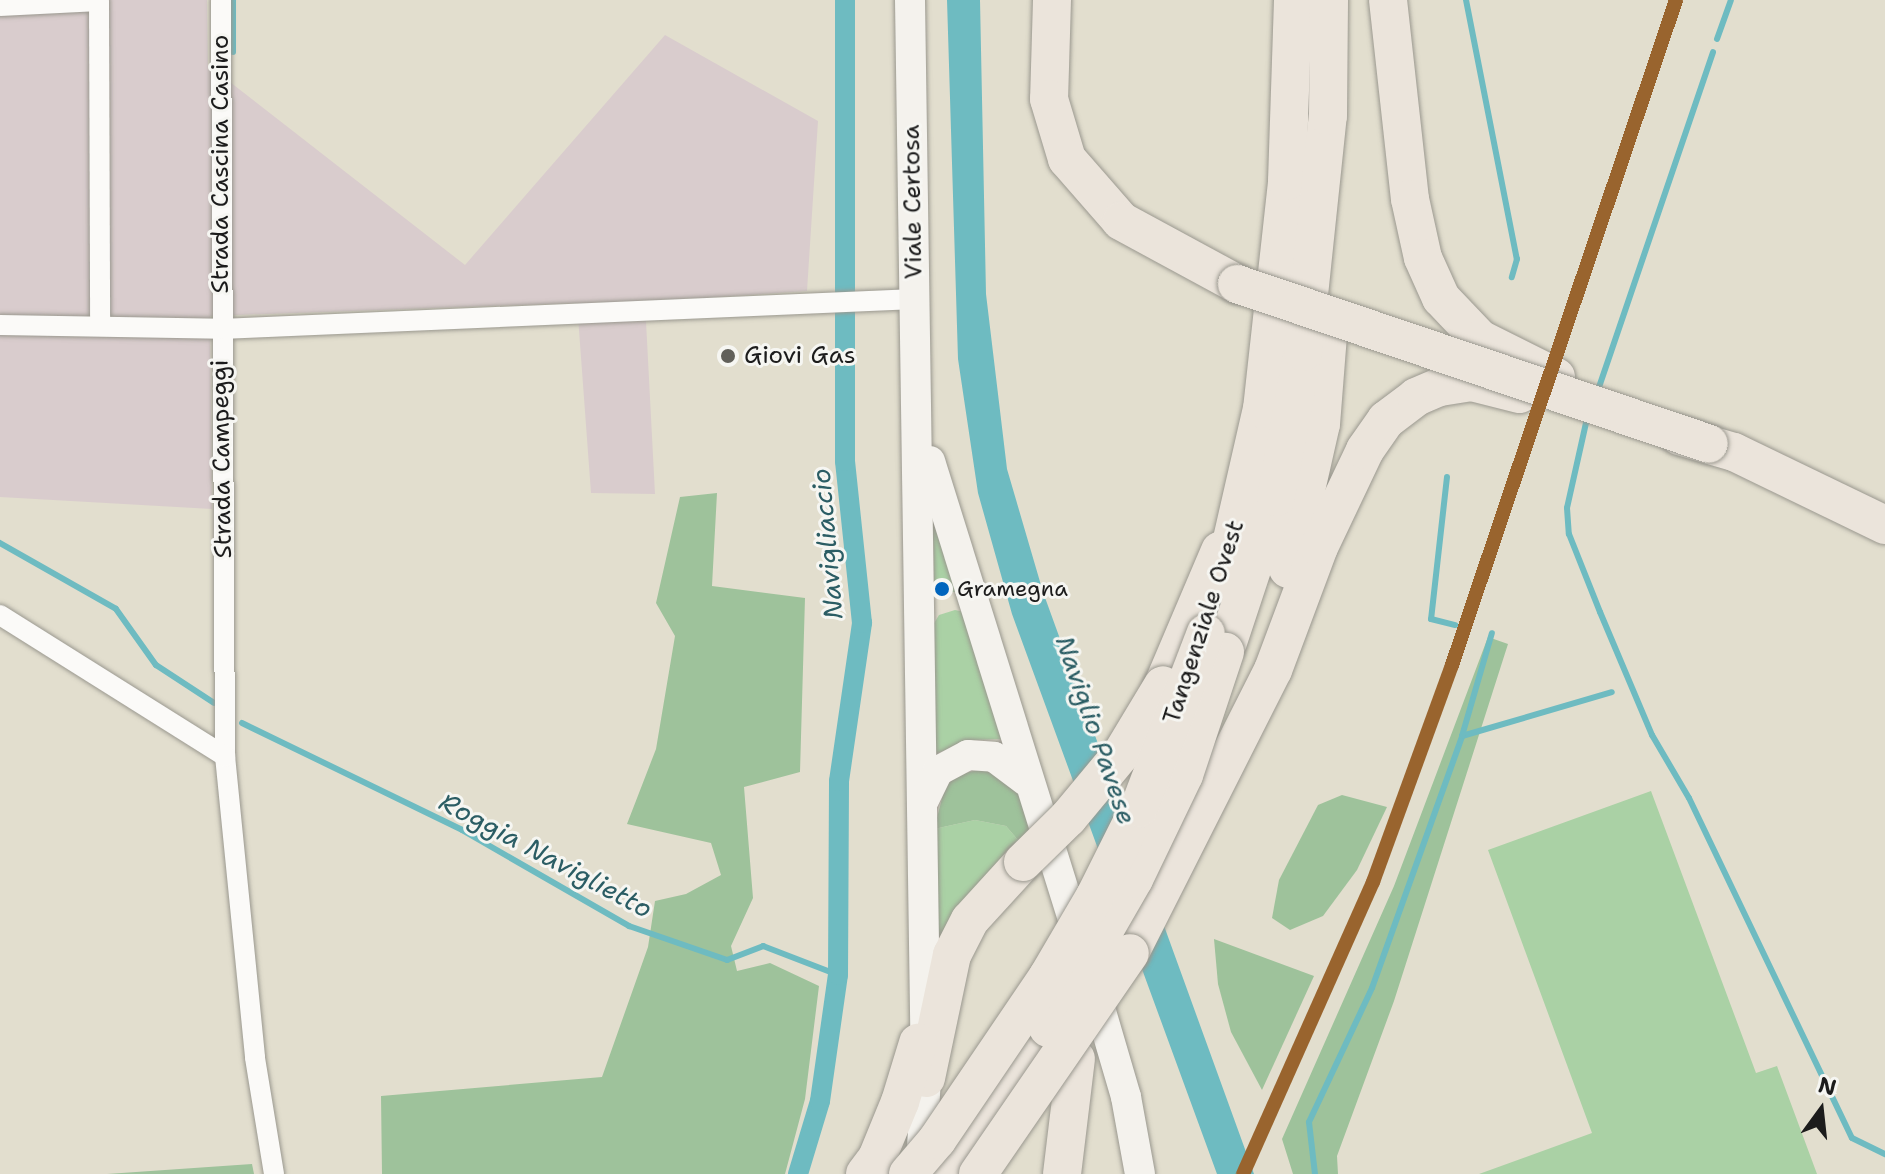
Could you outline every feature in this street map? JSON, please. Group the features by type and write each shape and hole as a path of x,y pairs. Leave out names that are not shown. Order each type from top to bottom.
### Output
{"highway":[{"path":"1283,0 1287,181"},
{"name":"Tangenziale Ovest","path":"943,1174 1074,988 1134,879 1184,775 1217,637 1245,481 1262,409 1287,181 1293,0"},
{"name":"Tangenziale Ovest","path":"908,1174 937,1140 1031,1001 1095,896 1217,637 1278,483 1303,352 1328,116 1329,0"},
{"path":"1388,0 1410,199 1423,258 1441,298 1480,339 1514,358 1721,448 1885,525"},
{"path":"1052,1 1049,99 1067,159 1082,181 1121,221 1237,284 1721,448"},
{"path":"1228,754 1297,542 1321,424 1330,298 1328,116"},
{"path":"1062,1174 1076,1059 1273,670 1343,490 1386,420 1416,397 1472,382 1721,448"},
{"path":"926,1078 952,955 970,920 1068,818 1122,753 1163,685 1245,481"},
{"path":"978,1174 1130,953"},
{"path":"865,1174 877,1158 900,1102 924,1021"}],"main road":[{"name":"Viale Certosa","path":"910,0 919,404"},
{"path":"919,404 942,504 1126,1097 1140,1174"},
{"path":"919,404 926,1078 920,1174"},
{"path":"921,807 938,771 968,755 994,757 1026,781"},
{"path":"1125,1174 1126,1097"}],"street":[{"name":"Strada Cascina Casino","path":"221,0 221,329"},
{"path":"0,6 99,1 100,326"},
{"name":"Strada Campeggi","path":"274,1174 255,1058 225,756 221,329 915,299"},
{"path":"0,325 221,329"},
{"path":"0,615 225,756"}],"shaded area":[{"path":"0,0 207,0 208,65 465,265 665,35 818,121 807,291 645,302 655,494 591,493 577,303 210,316 212,509 0,497"}],"green space":[{"path":"717,493 712,586 805,598 800,772 744,787 753,898 731,946 737,971 770,963 819,986 805,1099 785,1174 382,1174 381,1096 602,1077 648,947 655,901 686,894 721,875 711,843 627,824 656,749 675,636 656,603 680,497"},
{"path":"933,519 961,592 934,592"},
{"path":"955,610 964,612 1004,739 973,740 932,755 933,625 939,615"},
{"path":"1488,637 1508,644 1394,1001 1337,1156 1338,1174 1293,1174 1282,1139 1394,886"},
{"path":"982,769 1003,775 1020,792 1035,837 1023,846 1006,826 975,820 934,829 945,787 957,775"},
{"path":"1651,791 1756,1073 1777,1066 1817,1174 1479,1174 1592,1133 1488,850"},
{"path":"1342,795 1387,807 1357,870 1323,916 1290,930 1272,918 1279,880 1318,805"},
{"path":"975,820 1006,826 1023,846 939,960 934,829"},
{"path":"1214,939 1314,976 1262,1090 1231,1032 1218,984"},
{"path":"252,1164 254,1174 107,1174"}],"water":[{"path":"947,0 980,0 986,294 1007,469 1043,592 1254,1174 1217,1174 1012,614 978,493 958,359"}],"waterway":[{"path":"233,0 233,52"},
{"name":"Navigliaccio","path":"798,1174 820,1101 838,975 839,781 862,623 845,461 845,0"},
{"path":"1466,0 1517,259 1512,277"},
{"path":"1717,39 1731,0"},
{"path":"1597,393 1713,52"},
{"path":"1588,414 1567,508 1569,534 1600,612 1652,735 1689,798 1852,1138 1885,1154"},
{"path":"1447,477 1431,619 1455,625"},
{"name":"Roggia Naviglietto","path":"0,543 116,609 156,665 214,703"},
{"path":"1315,1174 1309,1122 1372,988 1462,736 1492,633"},
{"path":"1462,736 1612,692"},
{"name":"Roggia Naviglietto","path":"242,723 462,830 629,926 727,960 763,946 838,975"}],"transit line":[{"path":"1243,1174 1373,882 1452,665 1676,0"}],"place":[{"name":"Giovi Gas","path":"728,356"},
{"name":"Gramegna","path":"942,589"}],"water label":[{"name":"Naviglio Pavese","path":"1096,730"}]}
